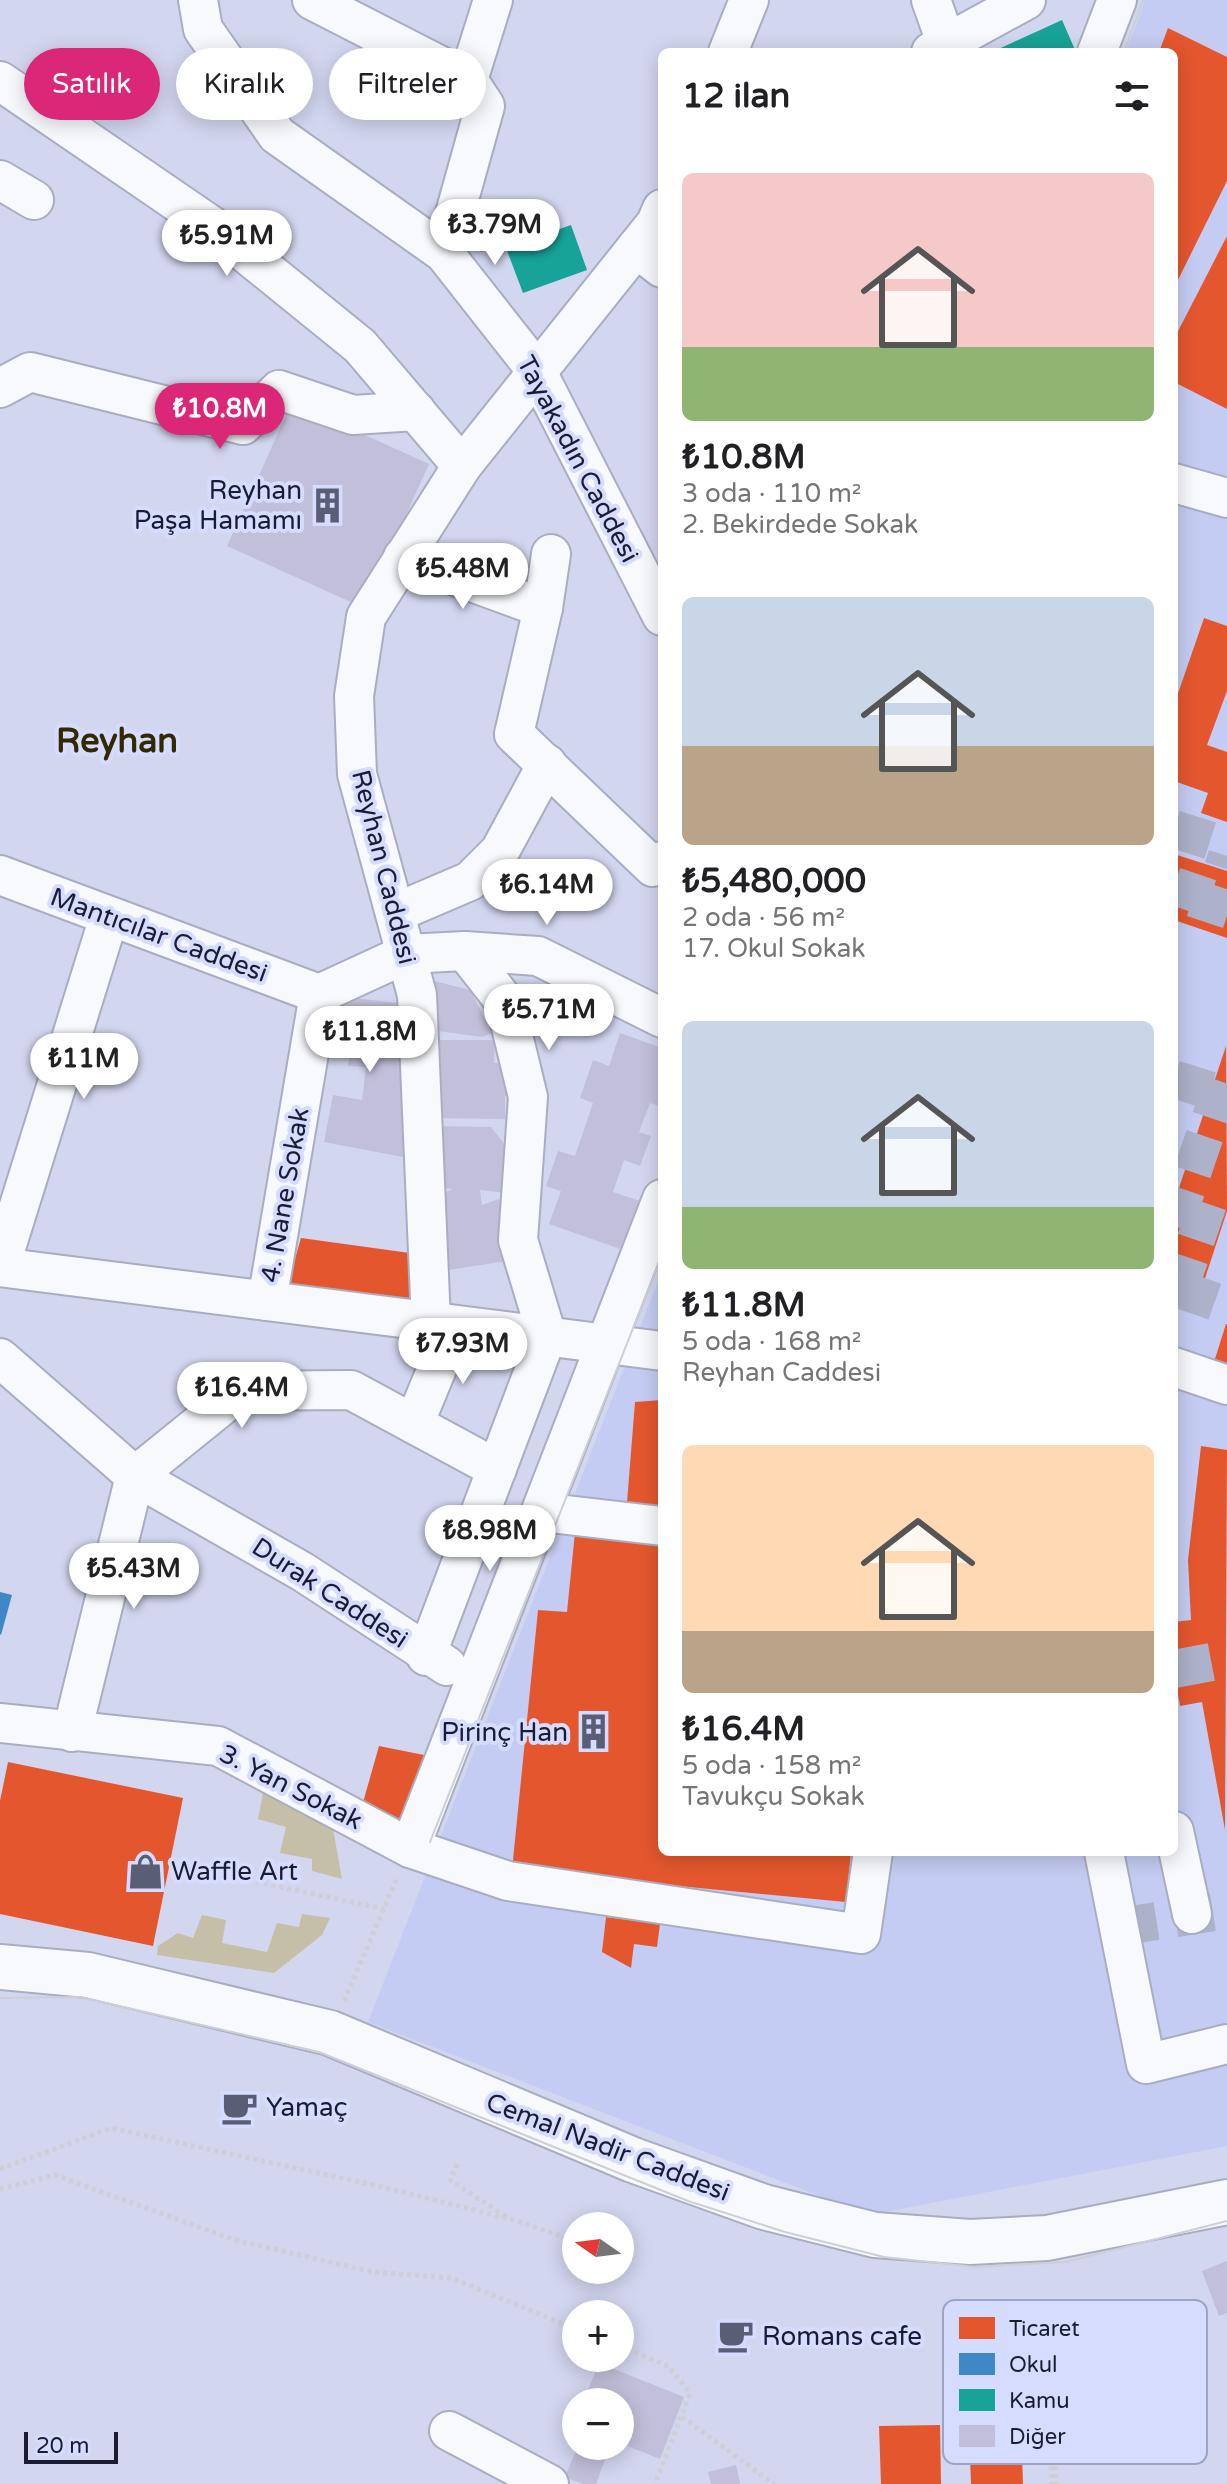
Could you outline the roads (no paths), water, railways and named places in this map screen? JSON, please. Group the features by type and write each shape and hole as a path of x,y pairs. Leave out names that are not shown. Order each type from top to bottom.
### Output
{"main road":[{"name":"Cemal Nadir Caddesi","path":"0,1967 88,1975 330,2033 645,2165 764,2207 875,2235 970,2242 1047,2238 1227,2202"}],"street":[{"name":"Tayakadın Caddesi","path":"198,0 203,29 277,135 444,253 536,370 658,608"},
{"path":"312,0 406,48"},
{"path":"478,48 493,0"},
{"path":"730,48 749,0"},
{"path":"931,0 939,47 1026,0"},
{"path":"1099,48 1117,0"},
{"path":"0,81 212,226 360,346 462,466"},
{"path":"444,253 481,120"},
{"path":"0,180 34,200"},
{"name":"Reyhan Caddesi","path":"443,1323 417,995 357,774 354,696 366,617 462,466 536,370 649,258 658,218"},
{"path":"0,388 30,372 243,425 279,390 353,415 416,411"},
{"path":"1178,484 1227,498"},
{"path":"551,554 543,608 514,734 653,867 658,864"},
{"path":"403,557 543,608"},
{"path":"395,913 470,881 500,851 547,764"},
{"name":"Mantıcılar Caddesi","path":"0,875 319,994"},
{"path":"109,917 0,1267 631,1347"},
{"path":"426,1656 547,1336 518,1240 528,1097 505,1002 465,951"},
{"path":"319,994 406,954 465,951 538,956 658,1016"},
{"name":"4. Nane Sokak","path":"267,1301 319,994"},
{"path":"410,1848 472,1679 541,1512 631,1347 658,1218"},
{"path":"414,1424 443,1323"},
{"name":"Durak Caddesi","path":"0,1358 135,1476 303,1572 426,1656 472,1679"},
{"path":"1178,1368 1227,1385"},
{"path":"72,1732 135,1476 240,1391 351,1390 497,1469"},
{"path":"541,1512 658,1526"},
{"name":"3. Yan Sokak","path":"0,1723 218,1746 410,1848 508,1881 861,1934 872,1856"},
{"path":"1178,1849 1192,1914"},
{"path":"1105,1856 1146,2064 1227,2044"},
{"path":"449,2431 549,2484"}],"tunnel":[{"path":"1178,830 1227,846"},
{"path":"1205,922 1227,856"},
{"path":"1178,887 1227,904"},
{"path":"1178,1214 1227,1070"},
{"path":"1178,1080 1227,1096"},
{"path":"1178,1289 1211,1195"},
{"path":"1179,1289 1227,1306"},
{"path":"1178,1668 1227,1659"},
{"path":"1119,1927 1227,1910"}],"tram line":[{"path":"1125,48 1143,0"},
{"path":"430,1842 658,1265"},
{"path":"0,1998 80,1997 319,2052 688,2201 785,2232 884,2257 975,2267 1066,2262 1227,2221"}],"place":[{"name":"Reyhan Paşa Hamamı","path":"328,505"},
{"name":"Pirinç Han","path":"594,1732"},
{"name":"Waffle Art","path":"145,1871"},
{"name":"Yamaç","path":"240,2107"},
{"name":"Romans cafe","path":"736,2336"}],"district":[{"name":"Reyhan","path":"117,741"}]}
